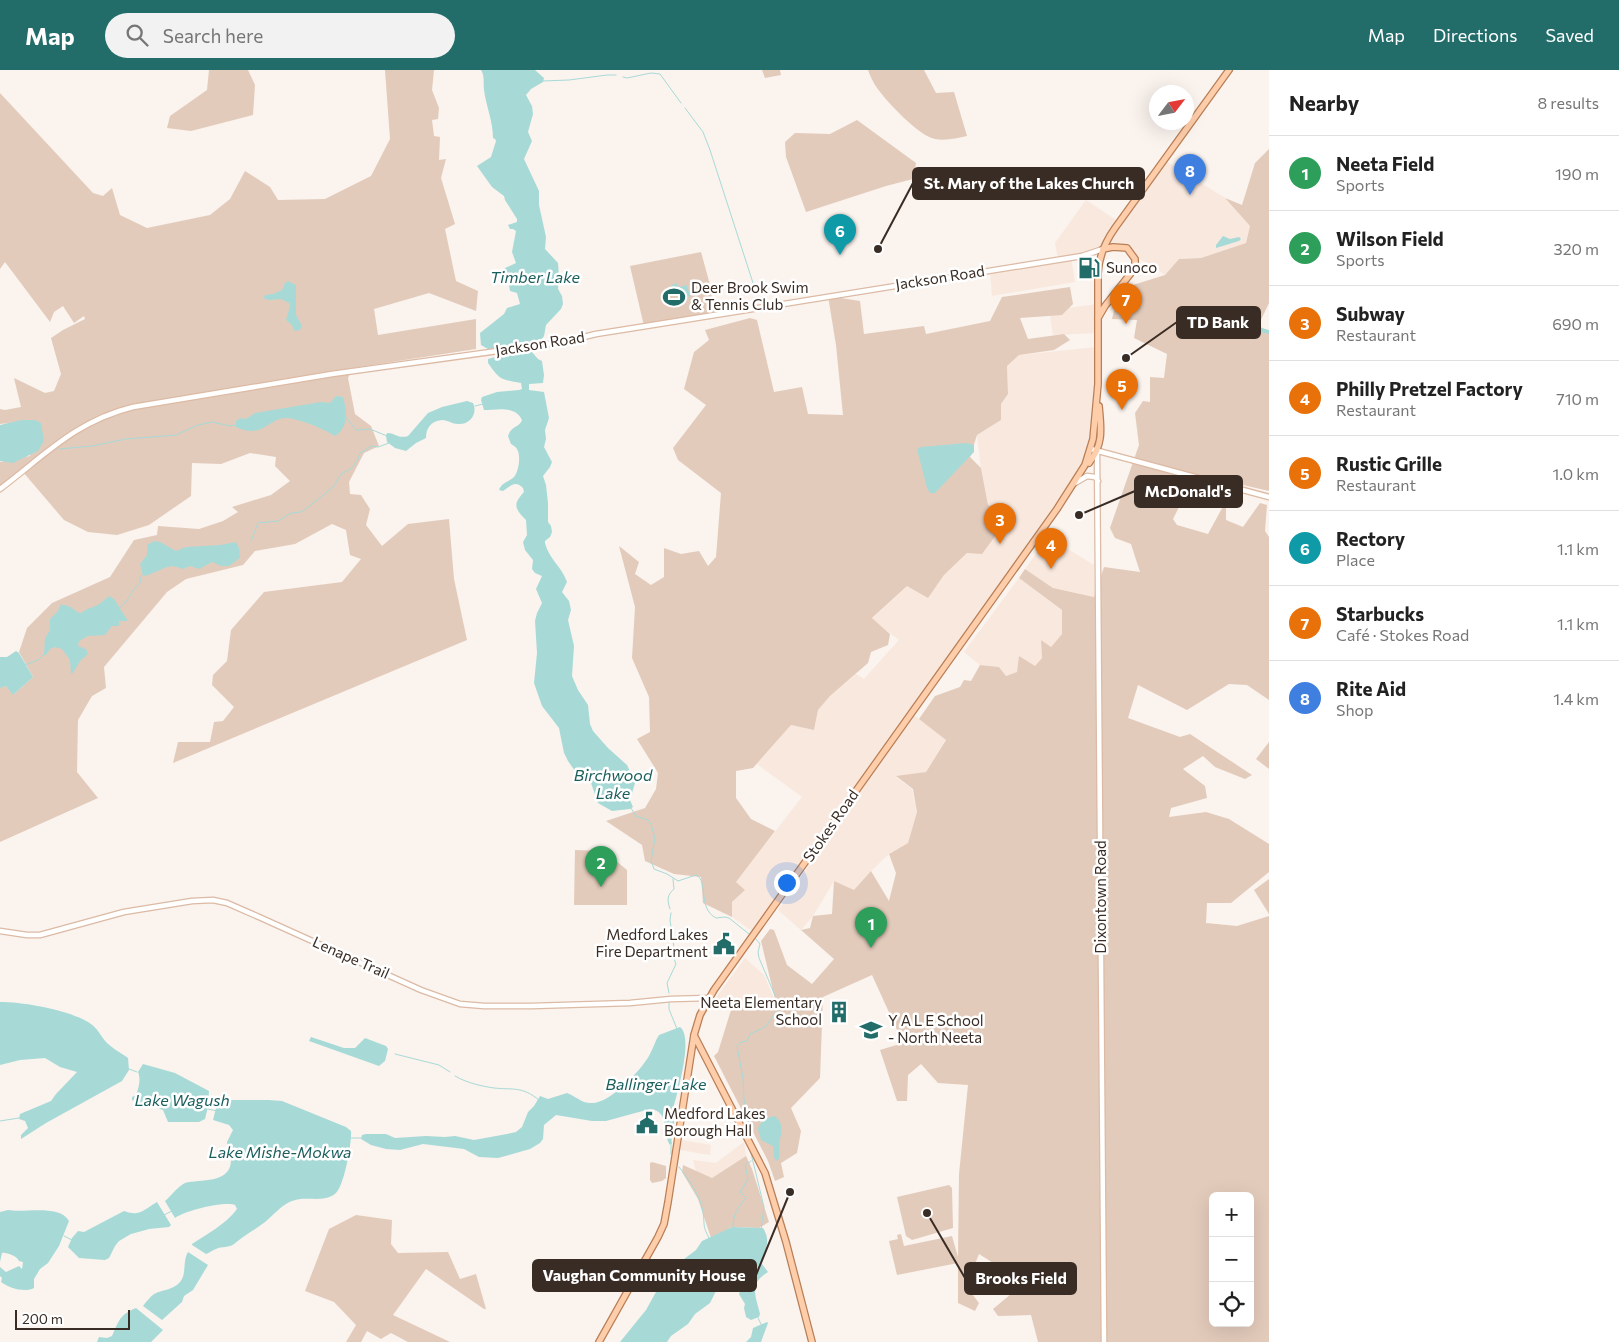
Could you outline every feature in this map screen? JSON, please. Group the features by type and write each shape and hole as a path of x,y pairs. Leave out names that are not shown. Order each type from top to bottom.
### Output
{"main road":[{"name":"Stokes Road","path":"598,1342 655,1244 664,1224 694,1035 700,1015 709,998 1073,486 1094,450 1100,435 1098,266 1103,250 1115,228 1229,70"},
{"path":"1098,320 1105,306 1132,273 1136,263 1133,254 1127,248 1103,250"},
{"name":"Stokes Road","path":"1094,450 1098,384"},
{"path":"694,1035 765,1173 786,1242 812,1342"}],"street":[{"name":"Jackson Road","path":"0,489 76,430 94,420 122,410 163,401 315,377 563,342 659,324 1082,256 1103,250"},
{"name":"Dixontown Road","path":"1094,450 1098,481 1104,1342"},
{"path":"1094,450 1269,497"},
{"path":"1073,486 1081,478 1087,476 1092,476 1098,481"},
{"name":"Lenape Trail","path":"0,931 27,935 46,934 124,912 192,900 213,900 227,903 260,917 426,993 460,1004 484,1006 570,1005 709,998"}],"shaded area":[{"path":"209,70 248,70 255,85 253,115 191,131 167,128 170,116 207,90"},
{"path":"385,70 434,70 432,90 439,108 438,119 432,120 434,136 440,137 439,160 446,159 441,178 455,224 445,229 456,281 478,291 476,311 429,293 374,309 378,335 476,319 476,349 353,368 348,378 355,414 371,426 379,446 364,453 349,482 350,494 361,495 370,509 366,525 382,546 408,524 449,519 454,579 467,640 173,763 178,742 210,742 214,722 223,721 234,707 212,685 213,675 227,661 231,630 264,592 342,582 361,559 350,555 346,530 332,524 295,544 255,551 243,565 186,579 167,592 104,667 106,688 92,696 78,720 77,772 98,798 0,842 0,687 6,686 14,694 33,677 19,652 27,628 52,603 110,577 134,540 157,535 158,526 199,529 223,521 238,512 232,507 271,495 290,481 275,466 276,457 250,453 221,464 192,463 191,496 149,525 117,535 88,532 64,520 23,472 0,489 0,462 30,456 35,420 0,424 0,409 21,407 14,378 45,393 54,391 61,374 51,338 85,319 84,316 74,323 63,306 54,312 50,322 5,262 0,269 0,93 93,193 103,196 112,188 120,215 147,228 210,215 230,199 245,171 270,187 278,200 325,199 371,176 390,139"},
{"path":"762,70 780,70 781,75 765,78"},
{"path":"868,70 924,70 936,93 954,92 967,136 939,140 928,137 904,118 882,94 874,84"},
{"path":"857,120 916,163 913,179 806,212 786,157 785,142 795,133 830,134"},
{"path":"1269,149 1269,303 1258,326 1269,331 1269,491 1217,479 1189,487 1173,519 1177,525 1208,534 1226,501 1226,520 1243,527 1260,503 1267,505 1265,531 1269,537 1269,700 1247,685 1229,684 1187,710 1138,685 1128,718 1180,737 1190,734 1252,775 1245,779 1215,767 1203,756 1183,769 1205,786 1207,798 1171,808 1169,817 1206,812 1229,819 1269,844 1269,872 1231,903 1207,903 1206,923 1237,926 1269,916 1269,1342 1038,1342 1031,1315 998,1316 993,1309 1017,1289 1001,1268 979,1254 966,1286 979,1303 975,1311 958,1303 958,1263 897,1275 889,1241 898,1239 897,1235 901,1234 904,1246 952,1236 958,1257 959,1174 968,1085 938,1083 921,1064 908,1075 907,1101 897,1101 880,1050 903,1043 872,975 823,997 820,1078 791,1108 801,1131 797,1153 781,1163 784,1177 775,1181 768,1161 714,1056 718,1052 731,1010 776,1003 761,941 770,929 774,930 787,965 812,984 834,959 801,930 810,928 813,916 832,914 834,881 854,890 871,871 889,901 896,873 889,854 908,843 917,812 913,789 896,776 926,772 946,740 919,719 935,696 960,687 964,680 971,681 980,665 999,667 1006,676 1017,672 1019,656 1035,666 1042,658 1041,640 1051,647 1062,634 1062,610 1019,578 1025,569 1053,588 1094,597 1104,567 1140,572 1131,544 1115,538 1110,528 1139,445 1135,413 1143,401 1150,402 1150,377 1164,378 1167,354 1134,338 1137,320 1112,319 1114,311 1133,285 1165,275 1179,259 1201,258 1246,243 1250,226 1225,198 1242,205 1255,163"},
{"path":"1164,160 1225,198 1250,226 1246,243 1201,258 1179,259 1165,275 1121,247 1071,258 1075,282 992,296 990,270 1058,259 1055,243 1086,200 1119,222"},
{"name":"Deer Brook Swim & Tennis Club","path":"701,252 709,281 715,315 644,326 630,266"},
{"path":"1070,287 1073,304 1062,315 1020,318 1028,339 1064,334 1070,340 1054,350 1019,355 1007,366 1008,394 1001,404 1001,420 977,435 970,457 981,468 988,505 1002,511 1007,520 982,554 967,553 944,575 928,598 907,586 872,618 890,634 888,645 871,652 868,663 830,696 818,710 814,730 791,725 753,768 736,771 736,798 751,819 775,831 736,882 745,890 732,902 732,917 703,903 701,877 674,874 645,861 642,845 606,821 645,808 656,789 658,773 637,739 650,732 649,697 632,658 635,607 619,546 639,562 635,574 651,585 664,577 664,548 681,554 699,551 708,566 716,557 721,493 678,460 673,448 706,405 684,389 694,352 709,340 705,330 750,318 757,320 774,392 802,387 808,414 843,415 836,345 828,296 860,301 864,334 924,326 926,334 990,321 1002,297"},
{"path":"1098,304 1098,333 1053,335 1050,315 1062,315 1069,308"},
{"path":"1098,347 1096,412 1085,465 755,933 732,917 732,902 745,890 736,882 802,797 757,764 791,725 814,730 818,710 830,696 856,674 864,679 899,640 872,619 907,586 928,597 944,575 967,553 1002,511 988,505 977,435 1001,420 1001,404 1008,394 1007,366 1019,355"},
{"path":"1048,537 1094,565 1095,597 1053,588 1025,569"},
{"path":"1019,578 1062,610 1062,634 1050,648 1041,640 1042,658 1035,666 1006,676 999,667 980,665 964,652"},
{"path":"914,715 946,739 926,772 896,777 912,789 917,812 908,843 890,853 854,891 834,881 813,916 801,930 778,910"},
{"path":"1269,742 1269,769 1256,759"},
{"path":"575,850 604,851 627,870 627,905 574,905"},
{"path":"1269,879 1269,914 1254,890"},
{"path":"745,958 764,975 776,1003 731,1010 715,999"},
{"path":"681,1140 711,1145 710,1155 680,1150"},
{"path":"744,1142 746,1156 712,1178 697,1175 693,1160 716,1163"},
{"path":"746,1156 769,1222 759,1228 732,1227 711,1238 698,1199 682,1172 683,1165 712,1178"},
{"path":"650,1163 666,1166 666,1178 662,1181 652,1183 650,1180"},
{"path":"949,1185 952,1188 953,1228 912,1240 906,1236 897,1197"},
{"path":"356,1215 392,1220 391,1244 398,1253 448,1252 460,1279 476,1274 486,1309 426,1269 393,1315 450,1342 408,1342 391,1333 381,1339 367,1331 361,1342 346,1342 356,1325 334,1302 305,1291 329,1229"}],"water":[{"name":"Timber Lake","path":"481,70 535,70 544,78 543,82 531,89 526,95 532,106 533,114 528,132 532,141 524,159 539,191 539,205 546,237 545,249 558,263 558,289 562,296 563,304 561,309 546,325 542,339 512,347 488,349 481,345 480,333 504,314 507,308 520,304 517,293 510,291 507,274 503,275 505,268 516,263 512,252 516,231 510,229 508,225 517,222 517,219 504,196 492,187 477,166 491,157 496,141 493,138"},
{"path":"1223,236 1230,239 1239,237 1241,239 1216,248 1216,245"},
{"path":"288,281 296,285 296,315 302,326 300,330 294,331 292,325 286,320 290,306 289,303 281,299 269,300 263,298 265,295 282,290"},
{"path":"676,283 679,287 687,285 690,296 684,299 681,294 675,295 672,285"},
{"name":"Birchwood Lake","path":"531,351 542,361 544,375 543,383 529,384 529,390 544,392 549,418 545,430 546,439 544,447 552,462 543,476 548,503 548,522 552,532 545,543 549,554 567,582 562,592 569,601 571,610 568,620 574,646 572,676 578,690 588,705 590,724 593,731 627,765 635,783 630,800 633,807 630,809 612,811 598,803 590,780 575,771 568,761 564,753 559,728 542,706 534,683 537,653 535,621 542,603 536,589 542,576 535,573 532,569 533,560 525,550 523,542 527,535 526,520 516,506 524,492 523,488 515,484 503,491 499,490 500,487 514,477 517,471 518,452 511,444 508,436 511,430 522,420 519,415 510,410 484,410 481,400 482,397 497,392 522,389 521,383 498,376 488,363 488,359 513,352"},
{"path":"336,396 343,397 346,418 343,428 335,436 312,425 287,418 275,421 259,430 245,430 236,427 236,421 240,418 246,419 255,413 321,402 330,403"},
{"path":"467,401 473,403 474,415 466,423 456,424 442,420 432,423 428,428 426,438 406,451 395,448 387,442 387,433 401,437 408,436 428,413 442,407"},
{"path":"21,420 35,420 41,423 44,441 38,451 13,463 0,461 0,425"},
{"path":"966,443 974,445 974,452 935,493 930,493 917,449"},
{"path":"154,541 160,542 176,551 186,547 236,542 240,558 229,566 221,566 212,562 199,569 190,566 183,569 173,566 146,576 143,575 140,564 147,555 147,545"},
{"path":"109,596 114,599 128,621 119,621 119,626 112,626 105,635 88,636 79,641 78,646 86,649 88,654 80,661 73,673 71,674 70,660 62,649 55,647 44,655 45,638 50,630 50,619 58,611 60,605 68,606 81,613 98,605"},
{"path":"16,651 33,677 13,695 6,686 0,688 0,657 7,657"},
{"path":"0,1002 22,1003 47,1008 82,1019 93,1026 108,1044 128,1058 129,1070 122,1081 21,1139 21,1135 28,1128 25,1121 19,1119 20,1114 51,1101 77,1072 60,1067 45,1058 20,1060 0,1065"},
{"name":"Ballinger Lake","path":"680,1027 684,1033 685,1053 681,1079 673,1109 674,1124 672,1144 670,1145 663,1118 656,1111 650,1109 606,1121 592,1121 556,1115 544,1125 543,1139 540,1143 530,1149 498,1158 479,1157 464,1149 423,1144 400,1150 386,1149 371,1145 361,1139 362,1135 366,1134 386,1134 395,1138 455,1136 474,1140 516,1132 522,1127 528,1112 540,1096 548,1099 567,1093 589,1103 600,1102 608,1098 639,1070 649,1056 659,1035"},
{"path":"311,1037 344,1048 355,1048 365,1038 386,1046 388,1049 385,1061 379,1066 309,1041"},
{"name":"Lake Wagush","path":"143,1064 175,1073 209,1091 205,1119 199,1122 168,1122 163,1110 132,1100 138,1089 138,1072"},
{"name":"Lake Mishe-Mokwa","path":"218,1100 282,1101 346,1127 351,1131 351,1137 345,1173 336,1193 326,1198 297,1199 288,1203 232,1245 218,1248 206,1254 192,1244 227,1219 237,1209 235,1205 222,1204 204,1207 175,1218 165,1201 182,1184 213,1179 226,1174 231,1159 227,1142 233,1130 229,1125 213,1120"},
{"path":"775,1116 781,1127 779,1159 776,1161 773,1146 761,1140 758,1129 764,1120"},
{"path":"157,1202 171,1225 169,1227 149,1229 131,1234 119,1241 109,1258 105,1260 79,1258 68,1247 78,1231 84,1232 124,1211 129,1213 141,1212"},
{"path":"8,1210 50,1211 64,1216 69,1221 59,1246 34,1279 34,1288 26,1290 17,1289 1,1282 0,1267 6,1272 19,1266 22,1269 23,1262 11,1255 2,1253 0,1262 0,1212"},
{"path":"732,1227 763,1228 766,1233 767,1246 762,1264 768,1272 758,1281 755,1291 759,1317 751,1320 746,1317 745,1304 739,1294 745,1277 741,1274 733,1274 721,1281 710,1303 695,1314 688,1324 671,1336 667,1342 620,1342 646,1310 667,1272 696,1250 702,1241"},
{"path":"188,1252 208,1265 193,1290 184,1296 182,1302 162,1320 143,1306 154,1294 179,1283 183,1276"},
{"path":"136,1308 163,1330 151,1342 97,1342 99,1337 107,1338 112,1336 123,1316"},
{"path":"767,1322 761,1342 746,1342 751,1337 753,1328"}],"waterway":[{"path":"623,77 627,78 651,73 660,74 681,103"},
{"path":"543,81 616,75"},
{"path":"685,108 703,132 710,150 754,286"},
{"path":"1184,312 1269,332"},
{"path":"475,406 483,404"},
{"path":"345,416 356,430 370,429 387,436"},
{"path":"59,449 92,446 126,439 176,435 198,425 212,422 230,426 235,425"},
{"path":"251,541 258,523 278,521 291,513 301,512 306,509 334,486 341,474 352,468 360,453 372,446 378,447 389,443"},
{"path":"119,608 141,582 140,579 143,573"},
{"path":"25,665 38,660 45,653"},
{"path":"631,808 636,816 648,820 651,824 655,838 651,861 654,869 678,881 696,875 702,883 705,902 710,914 716,918 729,918 749,934"},
{"path":"670,909 668,898 674,889 673,879"},
{"path":"669,993 667,983 676,964 673,956 671,913"},
{"path":"752,1142 737,1046 741,1042 747,1041 750,1034 765,1027 780,1007 759,958 760,944 756,939"},
{"path":"669,1002 669,1009 677,1029"},
{"path":"395,1054 439,1065 450,1072"},
{"path":"129,1069 137,1072"},
{"path":"455,1076 484,1086 527,1092 539,1100"},
{"path":"208,1109 217,1111"},
{"path":"0,1121 19,1118"},
{"path":"351,1138 362,1138"},
{"path":"671,1145 671,1154"},
{"path":"750,1149 764,1207 761,1230"},
{"path":"733,1227 736,1211 746,1198 740,1192 748,1179 745,1165 751,1161"},
{"path":"679,1167 700,1200 709,1238"},
{"path":"164,1215 172,1211"},
{"path":"64,1236 72,1240"},
{"path":"758,1318 762,1326"}],"place":[{"name":"Rite Aid","path":"1190,195"},
{"name":"St. Mary of the Lakes Church","path":"878,249"},
{"name":"Rectory","path":"840,255"},
{"name":"Sunoco","path":"1089,268"},
{"name":"Deer Brook Swim & Tennis Club","path":"674,297"},
{"name":"Starbucks","path":"1126,324"},
{"name":"TD Bank","path":"1126,358"},
{"name":"Rustic Grille","path":"1122,410"},
{"name":"McDonald's","path":"1079,515"},
{"name":"Subway","path":"1000,544"},
{"name":"Philly Pretzel Factory","path":"1051,569"},
{"name":"Wilson Field","path":"601,887"},
{"name":"Medford Lakes Fire Department","path":"724,944"},
{"name":"Neeta Field","path":"871,948"},
{"name":"Neeta Elementary School","path":"839,1012"},
{"name":"Y A L E School - North Neeta","path":"871,1030"},
{"name":"Medford Lakes Borough Hall","path":"647,1123"},
{"name":"Vaughan Community House","path":"790,1192"},
{"name":"Brooks Field","path":"927,1213"}]}
